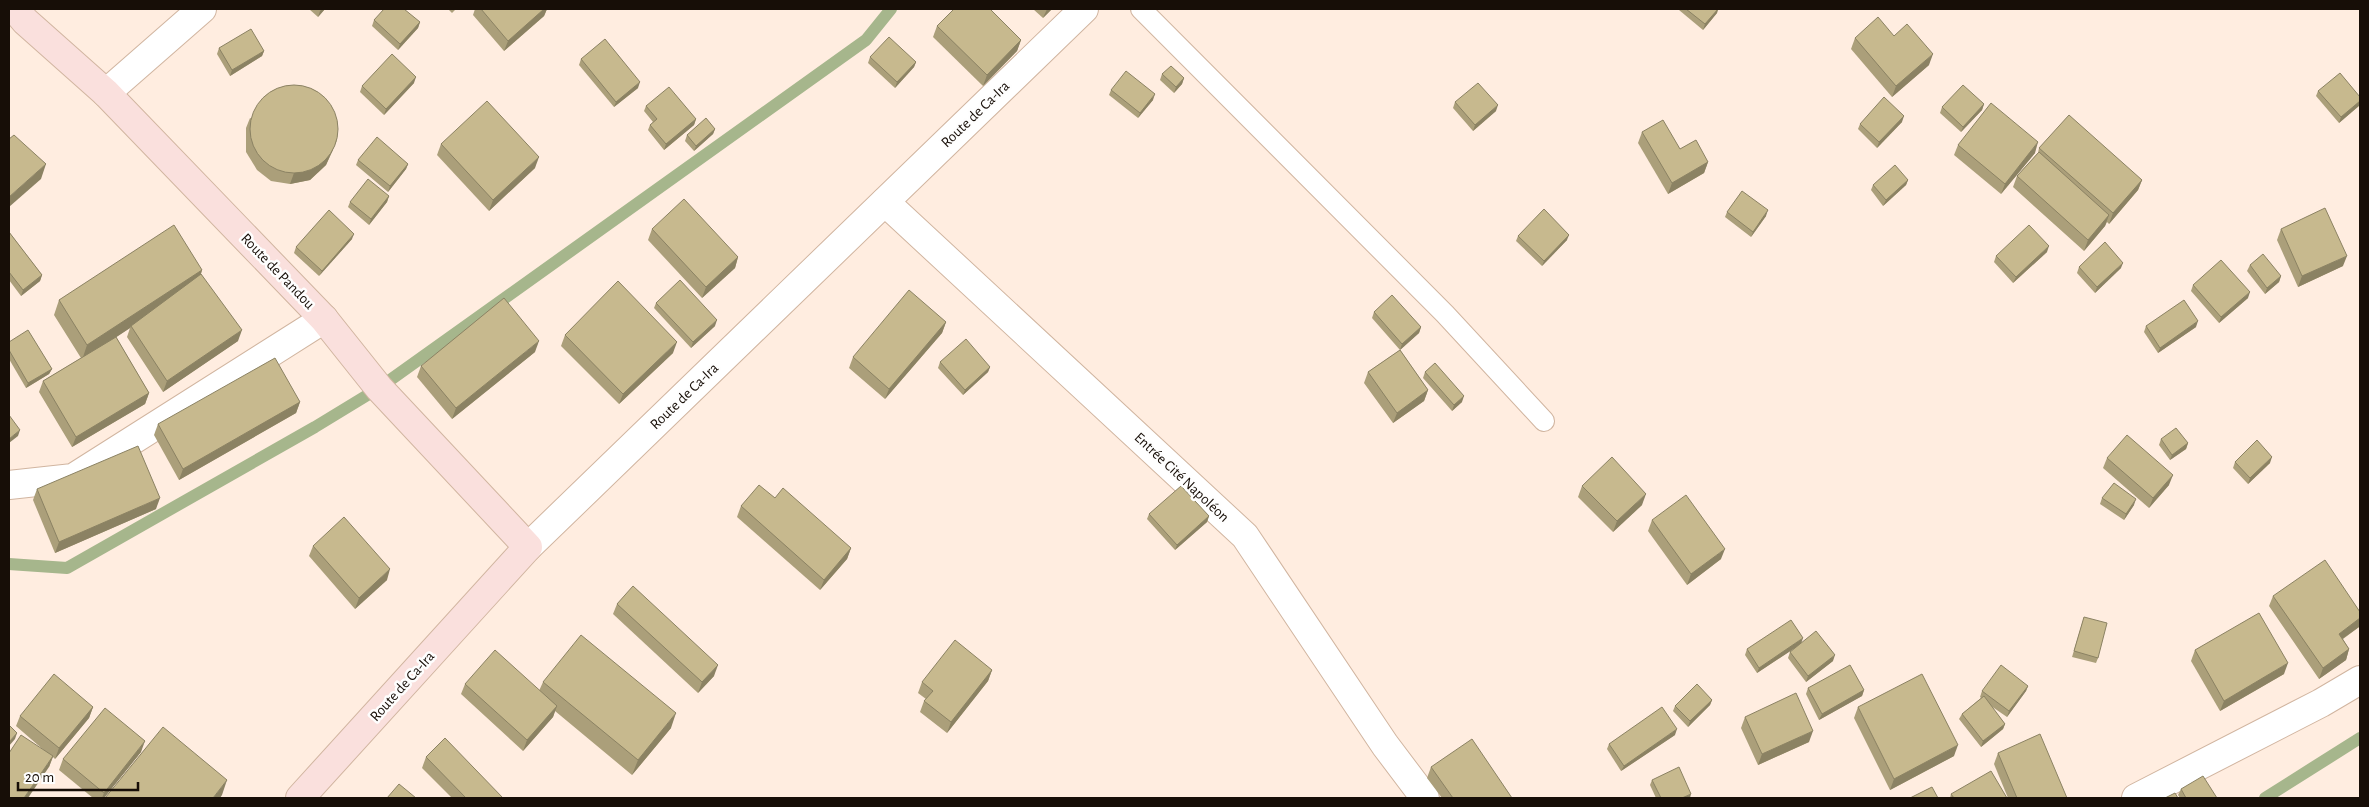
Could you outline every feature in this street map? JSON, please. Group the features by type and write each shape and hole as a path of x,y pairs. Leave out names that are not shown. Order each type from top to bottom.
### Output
{"street":[{"path":"106,93 202,9"},
{"name":"Route de Ca-Ira","path":"300,798 528,546 1084,9"},
{"name":"Route de Pandou","path":"16,20 106,93 324,319 379,388 528,546"},
{"name":"Entrée Cité Napoléon","path":"885,202 1246,536 1385,745 1425,798"},
{"path":"9,485 74,478 324,319"},
{"path":"2136,798 2321,703 2360,680"}],"lane":[{"path":"1141,9 1445,314 1544,421"}],"building":[{"path":"384,9 404,9 420,22 400,44 374,20"},
{"path":"481,9 544,9 508,41"},
{"path":"954,9 990,9 1021,40 987,75 937,26"},
{"path":"1686,9 1718,9 1705,24"},
{"path":"1878,17 1894,36 1907,24 1933,54 1896,86 1855,38"},
{"path":"251,29 264,51 232,70 219,48"},
{"path":"889,37 916,62 897,82 870,57"},
{"path":"605,39 640,82 616,102 581,59"},
{"path":"392,54 416,77 386,109 362,86"},
{"path":"1171,66 1184,78 1176,87 1162,74"},
{"path":"1126,71 1155,94 1140,113 1111,90"},
{"path":"2340,73 2360,97 2360,101 2341,117 2318,91"},
{"path":"1478,83 1498,105 1475,125 1455,102"},
{"path":"294,85 311,88 319,92 331,104 335,112 338,129 335,146 331,154 319,166 311,170 294,173 277,170 269,166 257,154 253,146 250,129 253,112 257,104 269,92 277,88"},
{"path":"1963,85 1984,104 1963,127 1942,107"},
{"path":"669,87 696,119 666,144 650,125 657,119 646,106"},
{"path":"1884,97 1904,116 1879,142 1860,124"},
{"path":"487,101 539,157 493,200 441,144"},
{"path":"1991,103 2038,142 2005,184 1958,145"},
{"path":"2069,115 2142,180 2113,213 2039,148"},
{"path":"706,118 715,129 696,146 687,135"},
{"path":"1663,120 1680,149 1696,140 1708,162 1672,183 1642,132"},
{"path":"14,135 46,164 9,197 9,139"},
{"path":"377,137 408,164 390,186 358,160"},
{"path":"2039,152 2109,215 2088,240 2017,176"},
{"path":"1895,165 1908,180 1886,200 1873,185"},
{"path":"368,179 389,196 371,219 350,202"},
{"path":"1742,191 1768,210 1753,232 1727,212"},
{"path":"684,199 738,257 706,287 652,229"},
{"path":"2325,208 2347,256 2302,276 2281,229"},
{"path":"1544,209 1569,235 1544,261 1518,236"},
{"path":"329,210 354,234 322,271 296,247"},
{"path":"174,225 202,270 87,345 59,300"},
{"path":"2029,225 2049,246 2016,277 1996,256"},
{"path":"9,232 42,275 23,290 9,272"},
{"path":"2105,242 2123,263 2097,287 2079,267"},
{"path":"2263,254 2281,276 2267,288 2250,265"},
{"path":"2221,260 2250,292 2221,317 2193,285"},
{"path":"201,274 242,330 167,381 131,326"},
{"path":"680,280 717,320 693,342 656,303"},
{"path":"618,281 677,342 623,394 565,335"},
{"path":"909,290 946,322 889,389 853,357"},
{"path":"1392,295 1421,327 1402,344 1374,312"},
{"path":"504,298 539,341 456,408 421,366"},
{"path":"2184,300 2198,321 2160,348 2146,326"},
{"path":"28,330 52,369 28,383 9,350 9,342"},
{"path":"116,337 149,393 76,437 43,381"},
{"path":"966,339 990,367 965,390 940,362"},
{"path":"1400,350 1428,390 1397,413 1368,372"},
{"path":"275,358 300,402 183,469 158,424"},
{"path":"1435,363 1464,396 1454,405 1425,372"},
{"path":"9,415 20,430 9,439"},
{"path":"2176,428 2188,443 2172,455 2161,439"},
{"path":"2127,435 2173,475 2153,498 2107,458"},
{"path":"2257,440 2272,457 2250,478 2235,462"},
{"path":"138,446 160,498 59,542 37,489"},
{"path":"1612,457 1646,494 1617,521 1582,486"},
{"path":"2114,483 2136,499 2126,514 2102,498"},
{"path":"759,485 775,498 783,488 851,548 824,580 741,506"},
{"path":"1181,486 1209,516 1177,545 1149,514"},
{"path":"1686,495 1725,549 1691,574 1652,520"},
{"path":"344,517 390,569 359,598 313,546"},
{"path":"2325,560 2360,612 2360,618 2339,634 2349,649 2323,668 2273,596"},
{"path":"633,586 718,665 702,682 617,604"},
{"path":"2259,613 2288,663 2224,701 2195,650"},
{"path":"2084,617 2107,623 2098,658 2074,651"},
{"path":"1791,620 1803,638 1759,668 1747,649"},
{"path":"1816,631 1835,655 1808,676 1790,652"},
{"path":"581,635 676,713 638,760 543,682"},
{"path":"955,640 992,670 951,722 924,701 933,691 922,682"},
{"path":"495,650 557,706 527,740 465,684"},
{"path":"1850,665 1864,690 1822,714 1808,688"},
{"path":"2001,665 2028,686 2009,711 1982,691"},
{"path":"54,674 93,707 59,748 20,716"},
{"path":"1922,674 1958,745 1894,779 1858,707"},
{"path":"1697,684 1712,700 1690,721 1675,706"},
{"path":"1796,693 1813,731 1762,754 1745,717"},
{"path":"1984,696 2005,724 1983,741 1962,714"},
{"path":"1662,707 1677,729 1624,766 1609,744"},
{"path":"105,708 145,741 104,793 63,759"},
{"path":"9,725 17,733 9,742"},
{"path":"163,727 227,780 213,798 105,798"},
{"path":"2040,734 2067,798 2017,798 1998,753"},
{"path":"21,735 53,756 24,798 9,798 9,753"},
{"path":"445,738 503,798 466,798 426,757"},
{"path":"1472,739 1512,798 1453,798 1431,767"},
{"path":"1679,767 1691,794 1682,798 1661,798 1652,780"},
{"path":"1991,771 2007,798 1954,798 1951,794"},
{"path":"2203,776 2217,798 2186,798 2181,789"},
{"path":"399,784 416,798 387,798"},
{"path":"1932,787 1938,798 1910,798"},
{"path":"2175,793 2178,798 2165,798"}],"waterway":[{"path":"9,564 67,568 315,427 379,388 866,40 891,9"},
{"path":"2265,798 2360,738"}]}
